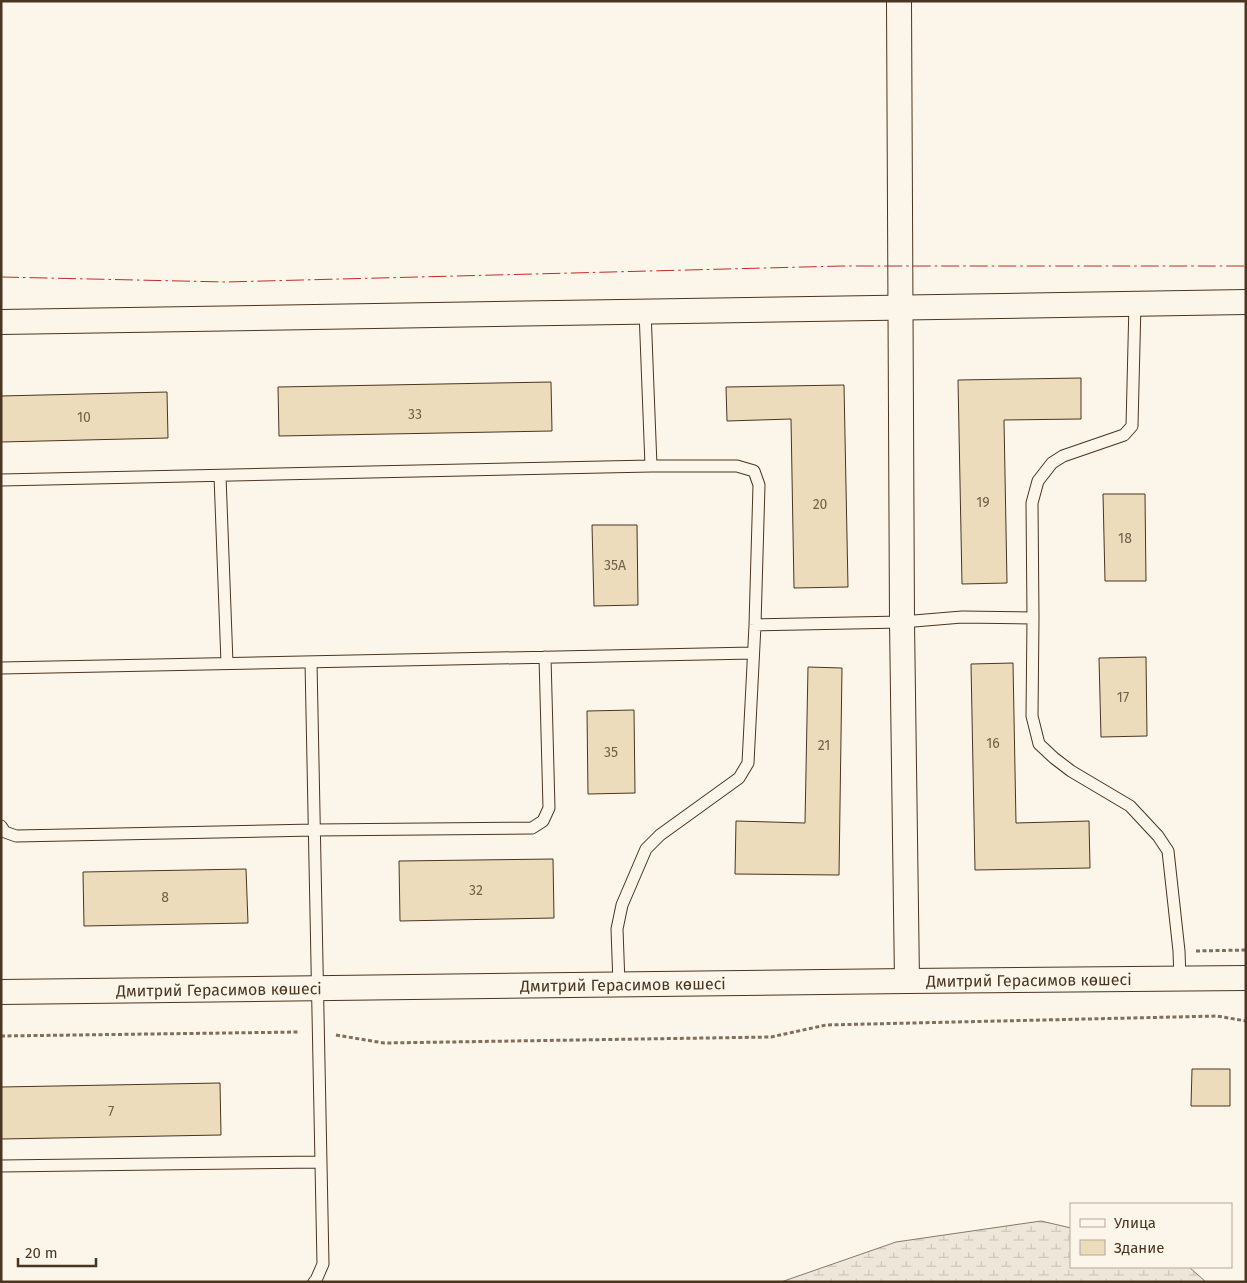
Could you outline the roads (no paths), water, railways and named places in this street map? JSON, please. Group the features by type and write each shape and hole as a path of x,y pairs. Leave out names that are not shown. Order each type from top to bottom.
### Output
{"street":[{"path":"899,1 902,622 907,981"},
{"path":"1,322 1246,302"},
{"name":"Дмитрий Герасимов көшесі","path":"1,992 1246,978"}],"lane":[{"path":"1135,303 1132,426 1124,435 1063,456 1052,463 1038,481 1032,504 1032,716 1039,744 1072,771 1130,806 1158,836 1168,851 1179,951 1180,978"},
{"path":"645,311 651,466"},
{"path":"1,480 651,466 737,466 754,471 759,485 755,625 748,763 739,778 660,835 646,849 622,905 617,929 619,984"},
{"path":"220,476 227,664"},
{"path":"755,625 902,622 962,617 1033,618"},
{"path":"1,668 753,653"},
{"path":"1,826 4,832 16,836 532,828 543,821 548,808 545,657"},
{"path":"310,662 323,1264 314,1282"},
{"path":"1,1166 321,1162"}]}
